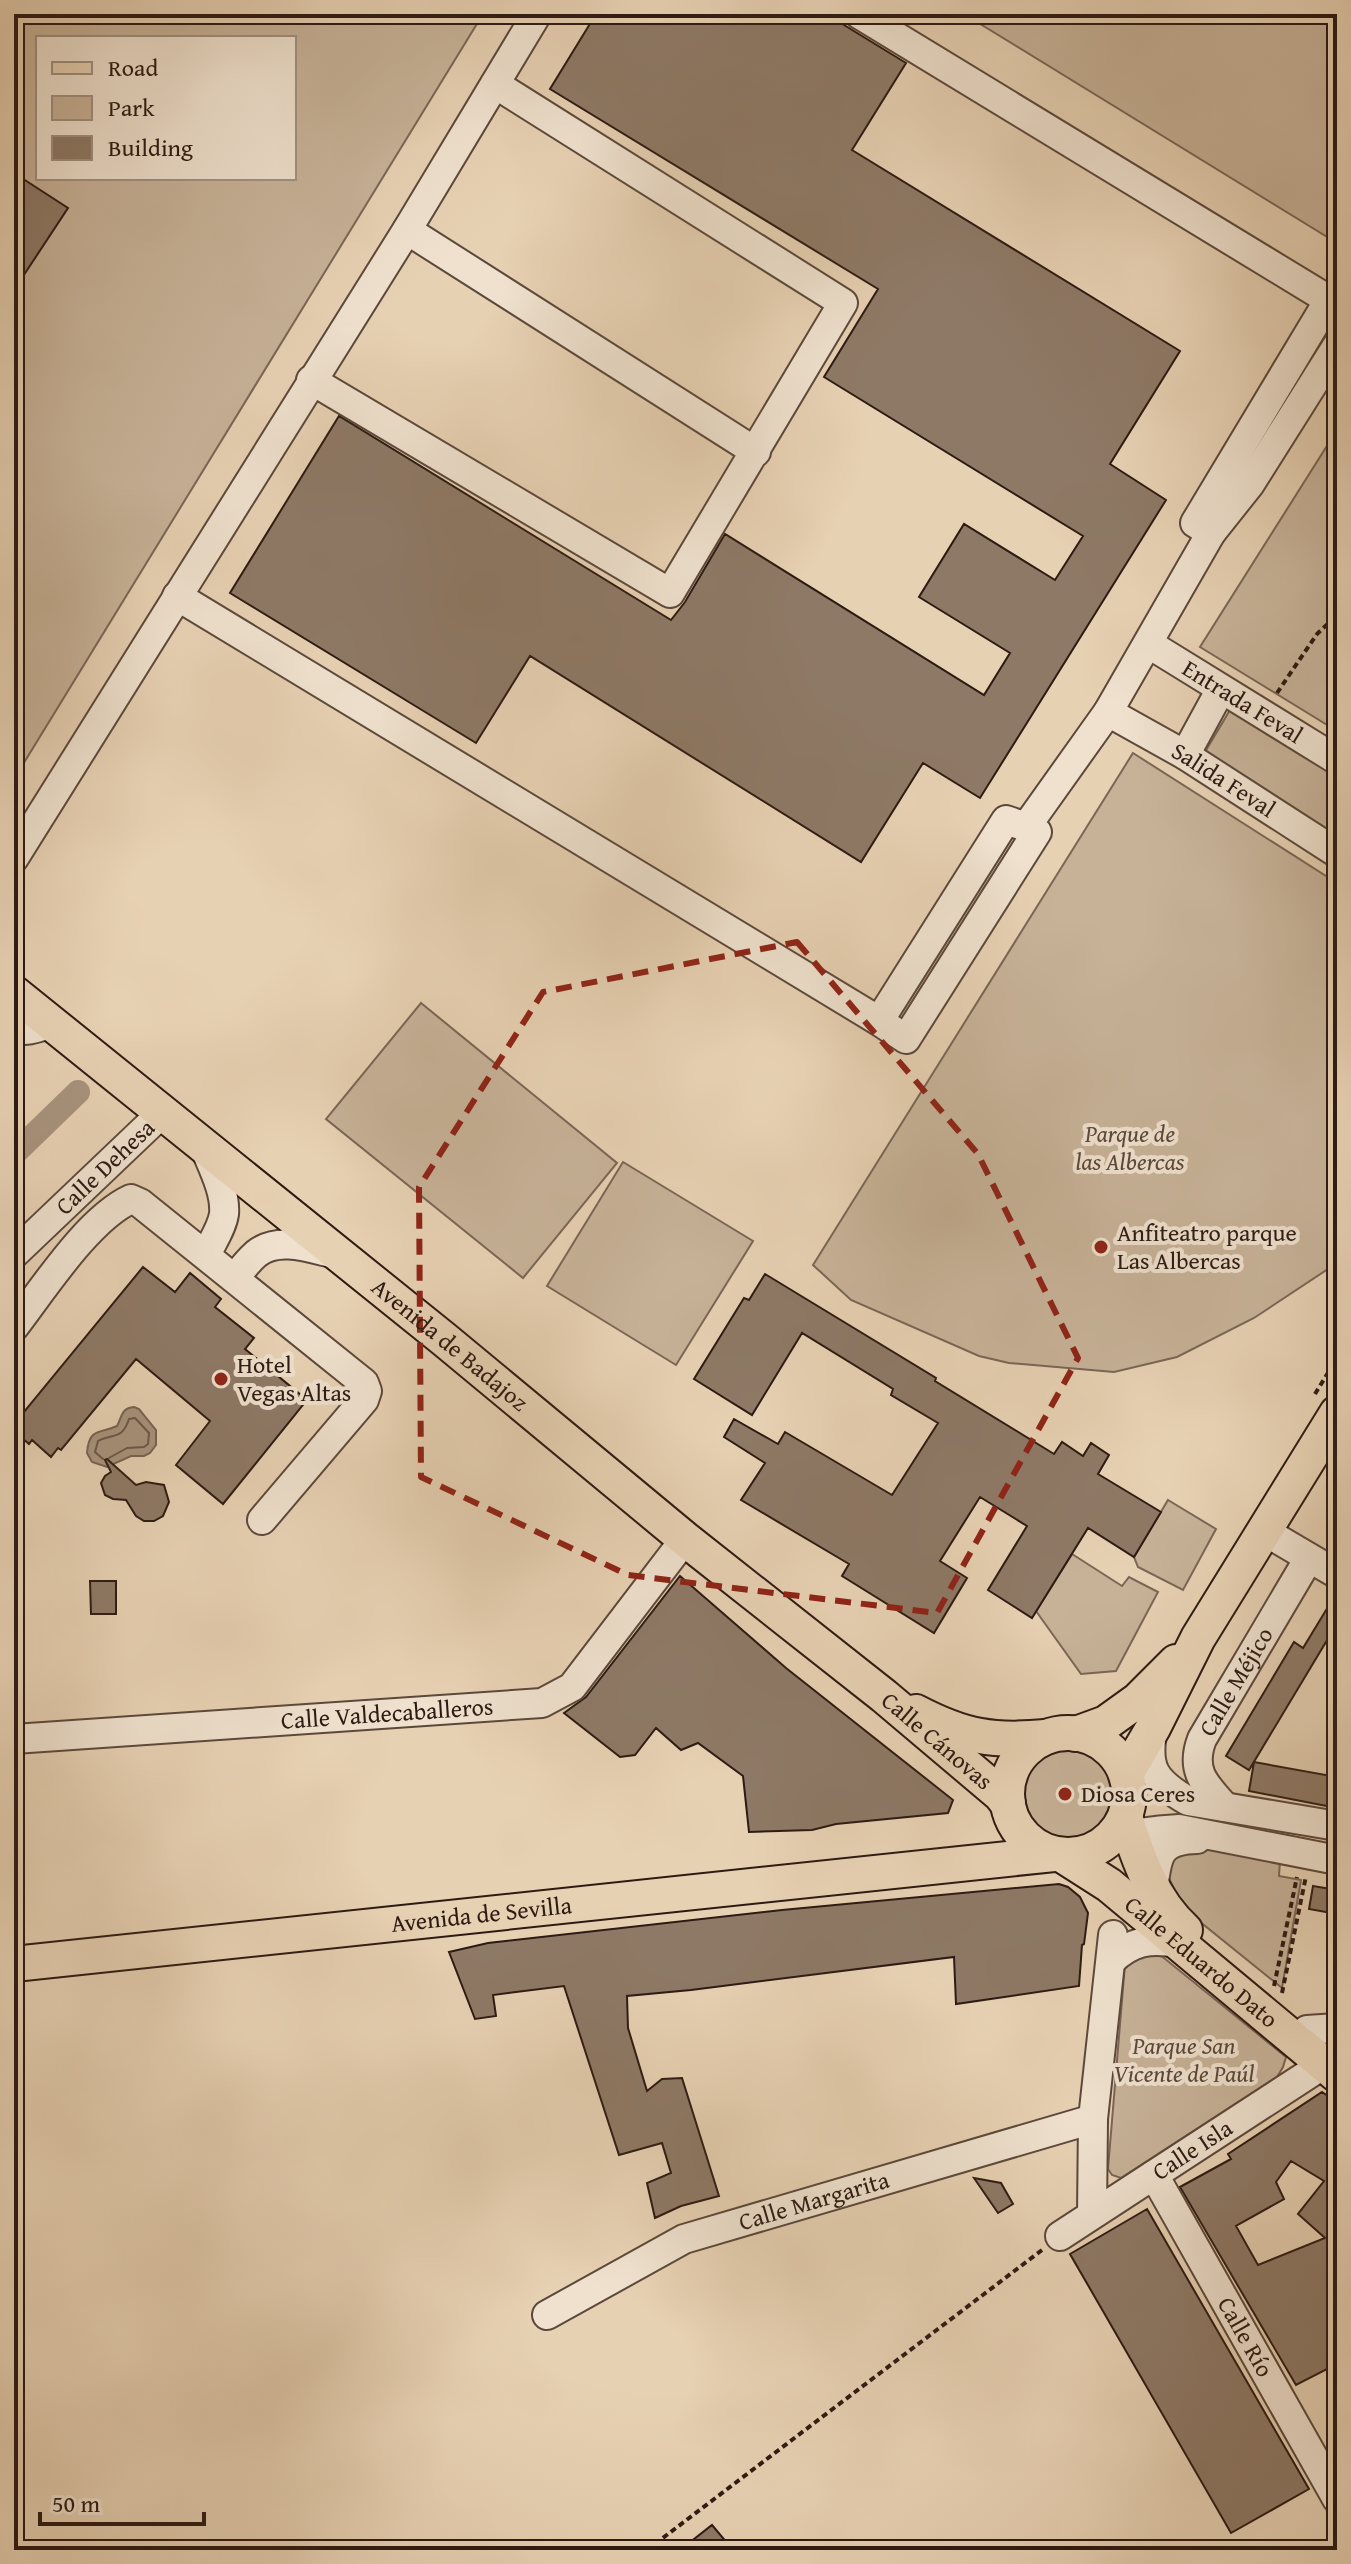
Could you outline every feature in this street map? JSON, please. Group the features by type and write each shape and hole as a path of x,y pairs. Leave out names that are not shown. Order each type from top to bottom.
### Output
{"main road":[{"name":"Avenida de Badajoz","path":"14,993 25,1029 162,1113 685,1539 884,1696"},
{"path":"1127,1778 1198,1638 1264,1531 1325,1406"},
{"path":"1061,1736 1095,1739 1109,1749 1127,1778 1129,1802 1120,1832 1091,1851 1076,1855 1058,1854 1031,1843 1021,1834 1010,1811 1007,1787 1019,1758 1032,1745 1061,1736 1106,1723 1160,1680 1198,1638"},
{"name":"Calle Cánovas","path":"884,1696 935,1722 992,1739 1061,1736"},
{"name":"Calle Cánovas","path":"884,1696 1000,1794 1010,1811"},
{"name":"Avenida de Sevilla","path":"950,1864 987,1853 1008,1834 1010,1811"},
{"name":"Calle Eduardo Dato","path":"1120,1832 1135,1852 1131,1893 1178,1943 1333,2064"},
{"name":"Avenida de Sevilla","path":"14,1964 1058,1854"},
{"name":"Calle Eduardo Dato","path":"1058,1854 1172,1919 1322,2029 1333,2064"}],"street":[{"path":"14,858 407,230 537,14"},
{"path":"859,14 1333,303 1238,477"},
{"path":"311,380 670,593 843,303 495,84"},
{"path":"407,230 756,452"},
{"path":"1026,827 1108,712 1211,533 1195,523 1238,477 1337,346"},
{"path":"177,596 906,1039 1037,832 1006,820 879,1021"},
{"name":"Entrada Feval","path":"1149,644 1337,760"},
{"path":"1185,755 1221,689"},
{"name":"Salida Feval","path":"1108,712 1185,755 1337,853"},
{"path":"972,873 1000,890"},
{"name":"Calle Dehesa","path":"14,1254 162,1113"},
{"path":"204,1146 223,1197 224,1213 206,1255"},
{"path":"224,1213 245,1196 256,1195 272,1201 277,1223 266,1247"},
{"path":"14,1327 90,1230 107,1213 131,1199 140,1203 364,1383 367,1391 364,1400 262,1520"},
{"path":"235,1278 254,1255 266,1247 300,1245 340,1256"},
{"path":"1264,1531 1337,1574"},
{"name":"Calle Valdecaballeros","path":"14,1739 542,1703 572,1687 685,1539"},
{"name":"Calle Méjico","path":"1225,1807 1199,1773 1197,1752 1209,1726 1309,1558"},
{"path":"1153,1728 1148,1750 1151,1767 1169,1790 1188,1801"},
{"path":"1127,1778 1151,1795 1337,1826"},
{"path":"1120,1832 1179,1829 1314,1855"},
{"path":"1092,2214 1093,2119 1114,1912 1169,1843 1191,1839 1233,1839"},
{"path":"1112,1948 1121,1951 1154,1940 1178,1943"},
{"name":"Calle Isla","path":"1060,2236 1333,2064"},
{"name":"Calle Margarita","path":"547,2315 684,2239 1093,2119"},
{"name":"Calle Río","path":"1154,2175 1337,2499"}],"path":[{"path":"1262,714 1317,634 1337,615"},
{"path":"1325,1406 1337,1358"},
{"path":"1314,1855 1282,1997 1273,1989 1298,1873 1292,1865 1314,1855"},
{"path":"647,2550 1060,2236"}],"highlighted area":[{"path":"797,942 978,1154 1078,1358 937,1613 628,1575 421,1477 419,1187 543,992"}],"green space":[{"path":"54,14 483,14 14,779 14,27"},
{"path":"964,14 1337,14 1337,243"},
{"path":"1337,430 1337,731 1200,647"},
{"path":"1233,705 1337,769 1337,838 1202,757"},
{"name":"Parque de las Albercas","path":"1133,753 1337,883 1337,1260 1254,1318 1177,1357 1114,1372 1009,1363 979,1356 851,1300 813,1265"},
{"path":"421,1003 617,1163 523,1278 326,1119"},
{"path":"623,1162 753,1241 676,1365 547,1286"},
{"path":"1168,1500 1216,1529 1183,1590 1138,1567 1134,1557"},
{"path":"1072,1554 1122,1586 1129,1577 1158,1592 1116,1671 1081,1674 1036,1611"},
{"path":"1068,1734 1091,1739 1110,1752 1123,1771 1128,1794 1123,1817 1110,1836 1091,1849 1068,1854 1045,1849 1026,1836 1013,1817 1008,1794 1013,1771 1026,1752 1045,1739"},
{"path":"1193,1846 1280,1861 1279,1876 1301,1880 1282,1988 1183,1908 1167,1874 1172,1858"},
{"name":"Parque San Vicente de Paúl","path":"1150,1950 1286,2057 1277,2077 1121,2178 1112,2175 1108,2169 1125,1964"}],"water":[{"path":"134,1407 156,1430 156,1445 150,1453 131,1456 107,1467 92,1462 87,1453 93,1435 117,1426 124,1411"}],"building":[{"path":"596,14 826,14 906,63 852,150 1180,351 1110,464 1166,500 980,798 923,763 861,862 530,656 476,743 230,593 339,416 671,620 725,534 984,695 1010,653 919,597 964,524 1055,580 1083,536 824,377 878,289 550,89"},
{"path":"14,173 68,208 14,290"},
{"name":"Hotel Vegas Altas","path":"143,1267 175,1292 190,1273 221,1299 215,1307 254,1338 245,1349 307,1400 223,1504 176,1465 210,1421 136,1359 61,1450 58,1448 51,1457 32,1440 29,1444 14,1431 14,1424"},
{"path":"765,1274 1054,1454 1062,1442 1083,1456 1091,1443 1109,1455 1098,1474 1161,1512 1134,1557 1088,1528 1032,1618 988,1590 1027,1526 980,1497 940,1561 967,1578 934,1633 842,1576 849,1564 741,1500 765,1463 724,1437 734,1419 778,1444 785,1432 892,1495 938,1423 891,1395 893,1389 802,1333 752,1415 694,1379 744,1298 749,1300"},
{"path":"107,1459 136,1485 146,1482 164,1485 169,1502 163,1516 154,1521 144,1521 136,1516 126,1500 105,1495 101,1483 111,1472"},
{"path":"680,1576 786,1668 953,1800 948,1813 836,1824 812,1830 749,1832 743,1776 698,1743 681,1750 656,1728 635,1755 620,1757 564,1713 586,1697"},
{"path":"90,1581 116,1581 116,1614 91,1614"},
{"path":"1337,1592 1337,1642 1329,1637 1249,1770 1226,1756 1294,1642 1303,1648"},
{"path":"1254,1762 1337,1777 1337,1808 1249,1791"},
{"path":"1059,1884 1080,1897 1088,1913 1079,1986 956,2004 954,1957 627,1996 628,2028 647,2091 662,2079 682,2078 719,2196 681,2206 655,2218 647,2183 671,2173 662,2143 619,2155 564,1986 493,1995 496,2016 475,2019 449,1952 488,1943 782,1910"},
{"path":"1313,1886 1337,1890 1337,1914 1309,1909"},
{"path":"1322,2092 1337,2102 1337,2364 1296,2385 1180,2187 1231,2159 1228,2154","holes":["1291,2161 1324,2181 1298,2214 1325,2238 1258,2265 1236,2226 1284,2199 1276,2182"]},
{"path":"974,2178 1001,2183 1013,2204 998,2213"},
{"path":"1147,2209 1309,2489 1231,2533 1070,2254"},
{"path":"712,2525 733,2550 680,2550"}],"waterway":[{"path":"14,1154 78,1092"}],"place":[{"name":"Anfiteatro parque Las Albercas","path":"1101,1247"},
{"name":"Hotel Vegas Altas","path":"221,1379"},
{"name":"Diosa Ceres","path":"1065,1794"}]}
